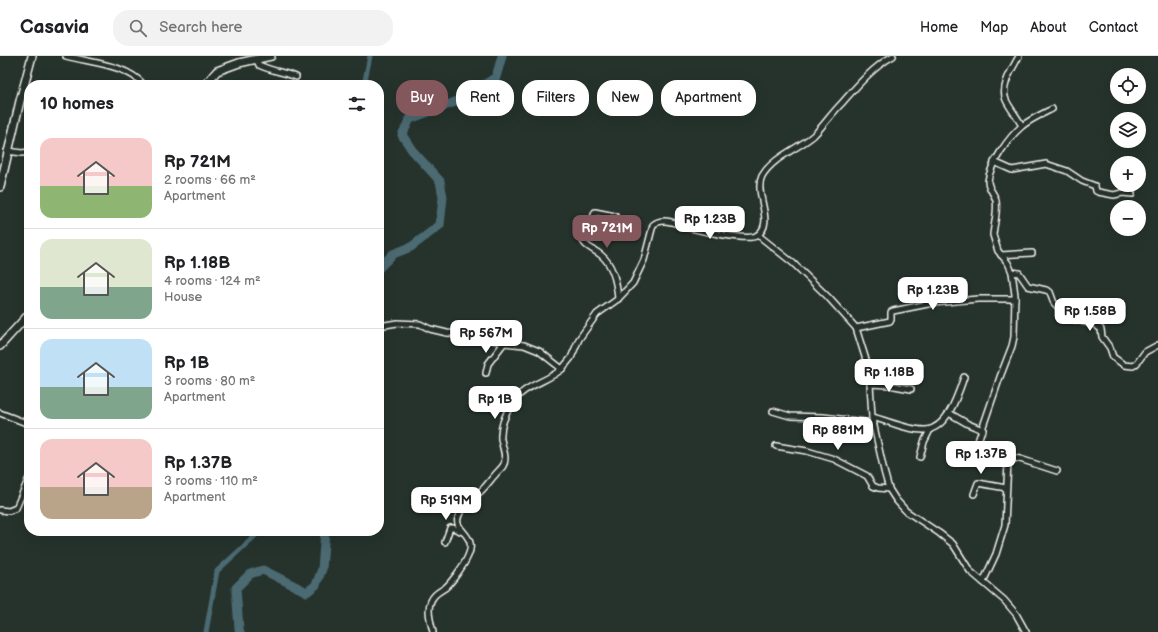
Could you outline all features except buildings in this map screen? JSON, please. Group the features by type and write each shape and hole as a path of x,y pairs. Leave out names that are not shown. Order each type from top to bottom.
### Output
{"main road":[{"path":"25,80 32,56"},
{"path":"210,80 217,72 235,64 271,56"},
{"path":"0,186 4,156 24,85"},
{"path":"0,346 24,320"}],"street":[{"path":"66,56 113,66 134,75 139,80"},
{"path":"433,632 428,609 430,604 436,594 446,587 468,557 470,550 469,538 458,525 458,518 463,510 485,488 503,466 505,459 501,438 502,425 510,405 518,394 528,387 554,376 562,369 571,358 579,340 597,314 618,299 628,289 638,274 647,250 651,228 655,223 668,221 690,228 747,238 758,235 765,222 765,213 760,192 761,180 763,176 773,163 801,145 814,134 881,63 893,56"},
{"path":"1018,56 1006,83 1004,96 1006,102 1022,126"},
{"path":"256,59 259,65 265,68 296,77"},
{"path":"1052,109 1022,126 1006,143 994,162 989,179 989,184 996,200 993,235 998,251 1009,265 1012,272 1015,299 1014,337 978,441 978,447 1057,471"},
{"path":"4,156 24,153"},
{"path":"994,162 1006,168 1015,170 1046,164 1067,171 1082,181 1095,186 1095,190 1098,192 1114,195 1122,193 1132,194"},
{"path":"615,216 595,212 590,226 584,231 582,238 584,243 600,255 611,268 616,280 618,299"},
{"path":"758,235 793,263 828,297 856,328 866,360 870,384 872,417 889,488 902,507 948,539 956,548 966,566 975,576 1010,606 1019,618 1026,632"},
{"path":"1001,255 1032,253"},
{"path":"1012,272 1019,273 1028,286 1049,290 1052,294 1054,303 1067,316 1072,319 1094,324 1101,329 1102,337 1110,348 1113,357 1124,365 1133,366 1145,352 1158,345"},
{"path":"856,328 890,321 891,312 893,311 933,303 978,299 1015,299"},
{"path":"384,325 397,323 420,324 430,329 447,333 472,335 504,343 524,345 539,351 562,369"},
{"path":"486,373 488,364 504,343"},
{"path":"920,457 924,442 930,430 940,423 949,413 964,377"},
{"path":"870,384 889,385 911,389"},
{"path":"773,411 790,416 823,417 874,423"},
{"path":"949,413 982,430"},
{"path":"0,414 24,422"},
{"path":"872,417 913,429 930,430"},
{"path":"776,446 807,451 830,458 867,476 873,486 878,488 889,488"},
{"path":"983,582 996,554 1005,525 1007,457"},
{"path":"974,494 978,483 1006,488"},
{"path":"0,510 9,511 16,508 24,490"},
{"path":"445,542 450,528 463,532"}],"waterway":[{"path":"365,80 370,56"},
{"path":"384,263 393,254 411,247 440,225 443,197 440,181 412,150 402,135 410,119 463,99 496,77 502,56"},
{"path":"206,632 217,571 255,536"},
{"path":"240,632 236,588 250,574 263,570 307,592 316,585 322,569 325,536"}]}
